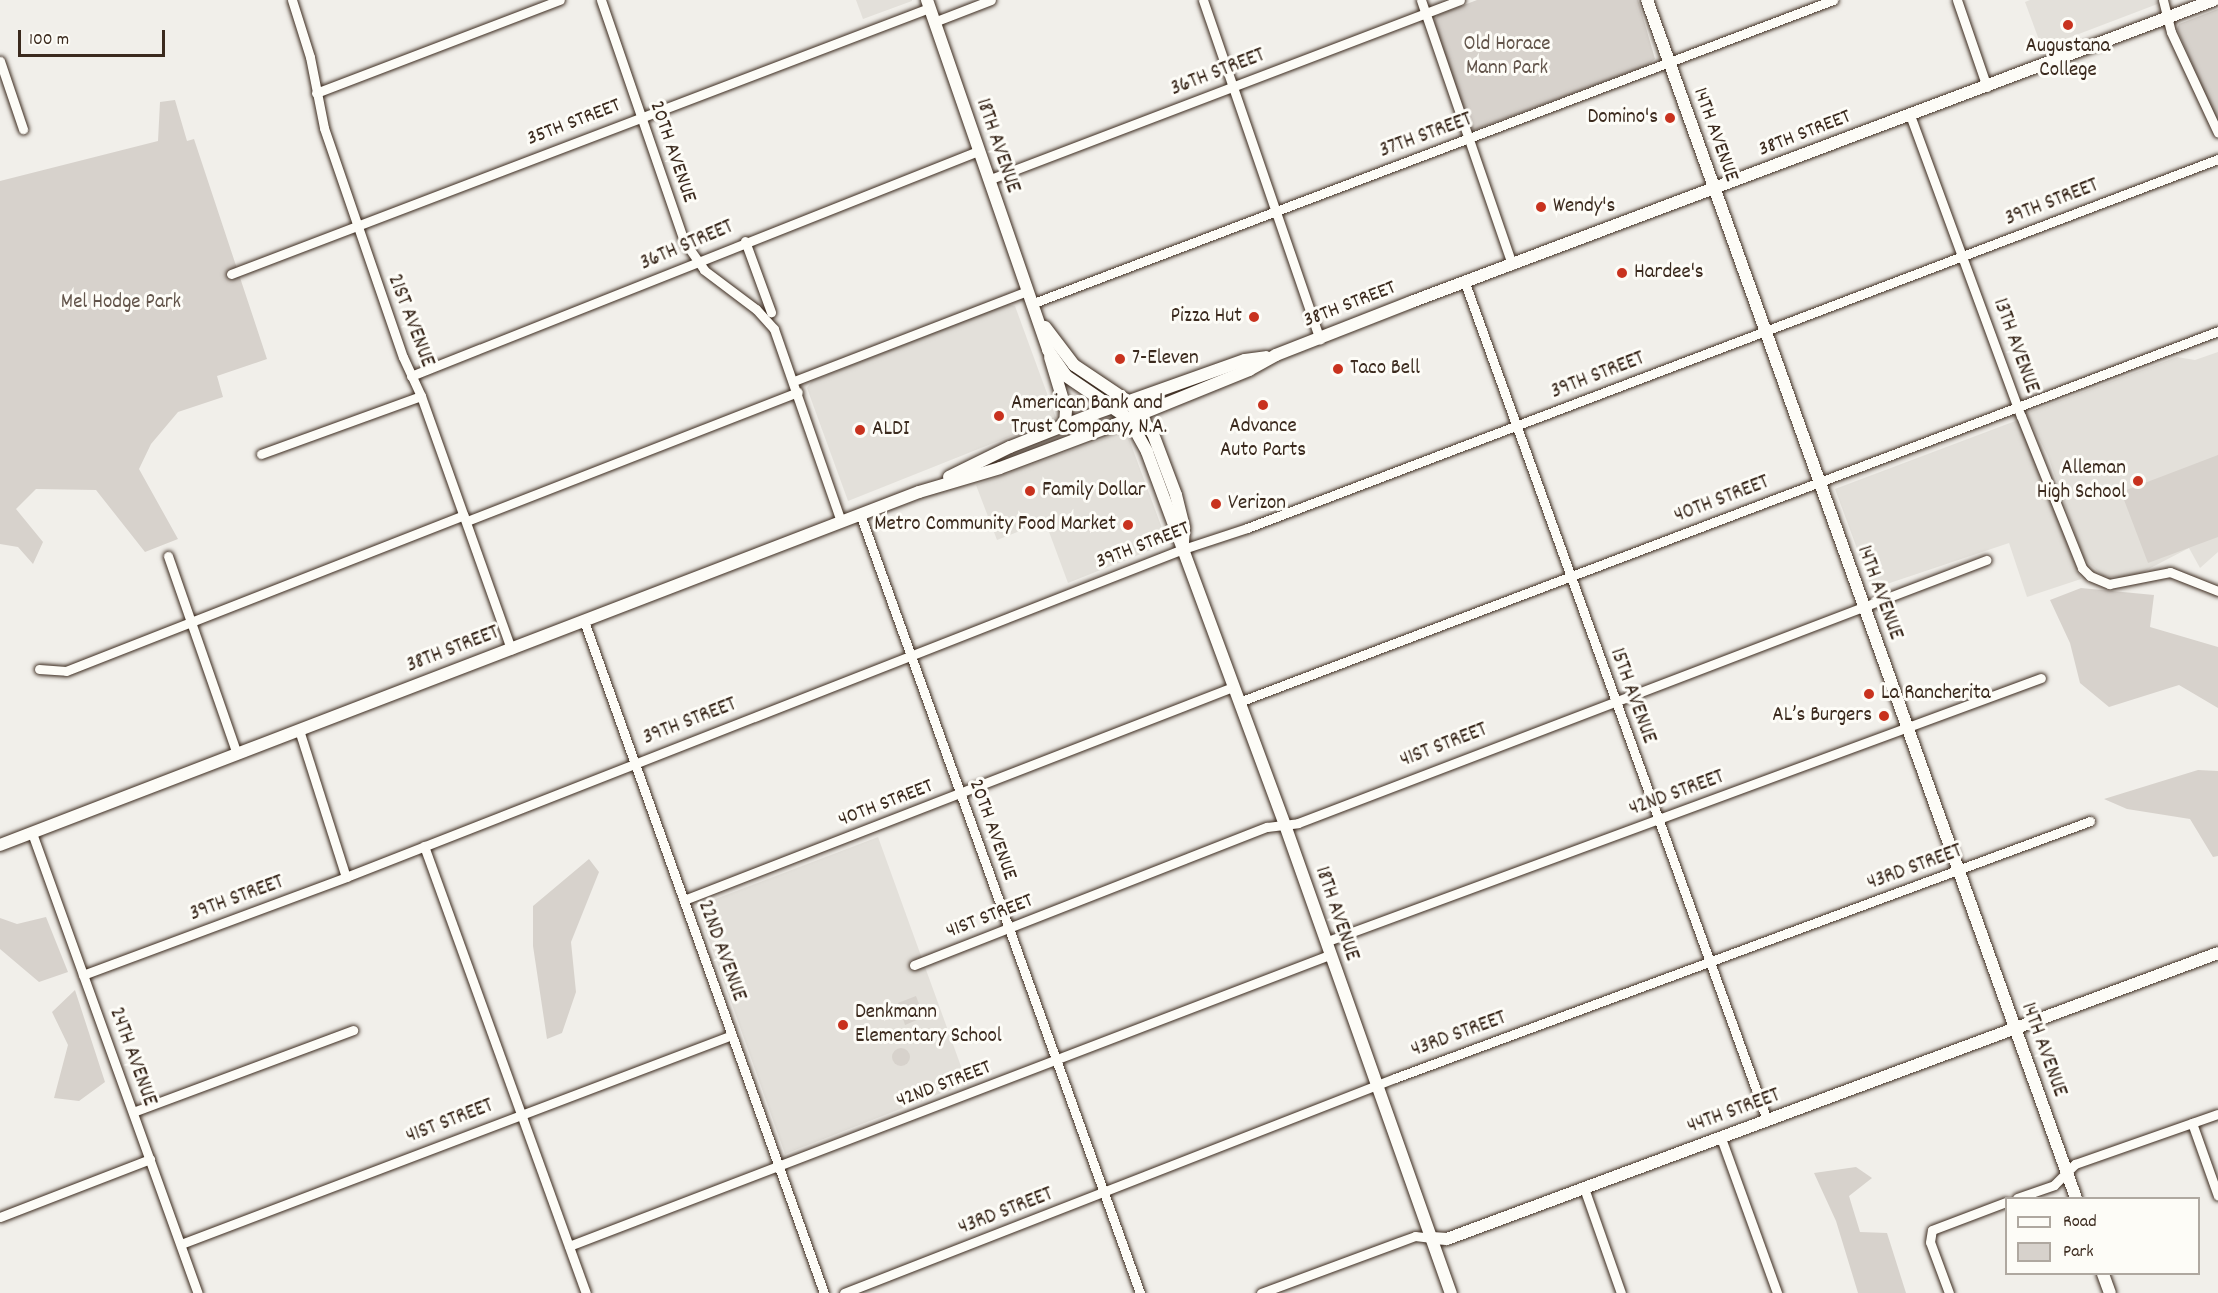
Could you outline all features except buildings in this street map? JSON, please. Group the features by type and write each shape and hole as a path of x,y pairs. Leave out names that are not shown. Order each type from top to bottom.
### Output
{"street":[{"name":"21ST AVENUE","path":"292,0 308,49 316,93 357,225 411,376 421,396 466,518 511,649"},
{"path":"316,93 560,0"},
{"name":"20TH AVENUE","path":"601,0 684,241 698,263 770,323 798,392 841,521"},
{"path":"934,22 991,0"},
{"path":"1203,0 1320,339"},
{"path":"1421,0 1512,265"},
{"name":"36TH STREET","path":"988,180 1460,0"},
{"name":"14TH AVENUE","path":"1647,0 1906,729 2076,1197"},
{"name":"37TH STREET","path":"1031,304 1274,211 1469,140 1833,0"},
{"path":"1957,0 1987,87"},
{"path":"2163,0 2167,18 2218,133"},
{"name":"38TH STREET","path":"0,845 841,521 919,492 1000,468 1135,417 1250,370 1276,355 2214,0"},
{"name":"35TH STREET","path":"231,273 928,4"},
{"name":"18TH AVENUE","path":"928,4 1048,350 1066,376 1135,417 1153,434 1176,495 1184,528 1183,549 1285,825 1329,955 1451,1293"},
{"path":"0,61 22,129"},
{"name":"13TH AVENUE","path":"1910,115 2018,406 2046,469 2078,560 2090,576 2117,586 2170,572 2218,591"},
{"name":"36TH STREET","path":"411,376 698,263 745,241 978,151"},
{"name":"39TH STREET","path":"83,975 346,877 1183,549 1516,426 2218,159"},
{"path":"745,241 771,312"},
{"name":"15TH AVENUE","path":"1465,283 1767,1120"},
{"path":"794,381 1027,291"},
{"name":"18TH AVENUE","path":"1031,304 1063,354 1129,402 1135,417"},
{"name":"40TH STREET","path":"1239,702 2218,332"},
{"path":"1048,350 1066,410 1065,423 1058,428"},
{"name":"38TH STREET","path":"919,492 1058,428 1245,360 1276,355"},
{"path":"39,669 66,670 798,392"},
{"path":"261,454 421,396"},
{"name":"20TH AVENUE","path":"860,514 1140,1293"},
{"path":"168,556 193,621 237,754"},
{"name":"41ST STREET","path":"915,965 1267,827 1285,825 1986,560"},
{"name":"22ND AVENUE","path":"584,621 824,1293"},
{"name":"42ND STREET","path":"1325,942 2042,678"},
{"name":"40TH STREET","path":"684,900 1233,687"},
{"path":"299,730 346,877"},
{"name":"43RD STREET","path":"844,1293 1377,1086 2090,822"},
{"name":"24TH AVENUE","path":"32,833 198,1293"},
{"path":"424,846 586,1293"},
{"name":"44TH STREET","path":"1261,1293 1415,1236 1447,1239 2218,953"},
{"name":"42ND STREET","path":"569,1246 1057,1062 1329,955"},
{"path":"133,1113 353,1030"},
{"name":"41ST STREET","path":"181,1244 732,1035"},
{"path":"2020,1197 2054,1185 2075,1164 2218,1114"},
{"path":"2192,1123 2218,1196"},
{"path":"1721,1138 1777,1293"},
{"path":"0,1217 150,1159"},
{"path":"1584,1188 1621,1293"},
{"path":"1949,1293 1930,1233 2005,1203"},
{"path":"2103,1275 2110,1293"}],"shaded area":[{"path":"856,0 912,0 912,1 863,19"},
{"name":"Augustana College","path":"2030,0 2168,0 2042,48 2025,2"},
{"path":"1007,304 1015,306 1056,418 848,501 807,388 812,381"},
{"name":"Alleman High School","path":"2218,352 2218,552 2200,568 2189,548 2137,575 2124,578 2103,576 2084,559 2048,456 2026,413 2177,357 2195,360"},
{"name":"Alleman High School","path":"2018,420 2081,579 2027,597 2009,543 1872,589 1835,489"},
{"path":"1119,433 1129,439 1166,539 1163,545 1068,583 1045,521 997,540 976,485"},
{"name":"Denkmann Elementary School","path":"878,837 967,1083 785,1154 697,906"}],"green space":[{"name":"Old Horace Mann Park","path":"1477,0 1638,0 1655,59 1646,66 1474,130 1468,124 1434,21 1438,15"},
{"path":"2218,9 2218,123 2177,29 2179,24"},
{"name":"Mel Hodge Park","path":"175,100 187,141 194,139 267,359 217,376 223,397 178,412 151,444 139,469 178,539 145,552 96,490 36,489 16,509 43,542 33,564 18,547 0,544 0,181 158,141 160,102"},
{"path":"2218,455 2218,537 2148,563 2121,492"},
{"path":"2081,588 2154,595 2150,627 2218,647 2218,708 2179,685 2109,707 2080,683 2070,643 2050,600"},
{"path":"2198,770 2218,771 2218,856 2213,857 2190,819 2127,809 2104,799"},
{"path":"589,859 599,872 571,942 576,992 562,1033 547,1039 533,946 533,906"},
{"path":"46,917 68,972 39,982 0,949 0,918 17,924"},
{"path":"75,990 105,1082 79,1101 54,1098 68,1045 52,1012"},
{"path":"916,996 924,1017 905,1025 898,1003"},
{"path":"901,1048 907,1051 910,1057 907,1063 901,1066 895,1063 892,1057 895,1051"},
{"path":"1856,1167 1872,1178 1849,1196 1860,1232 1887,1233 1906,1293 1858,1293 1836,1221 1814,1173"}],"place":[{"name":"Augustana College","path":"2068,25"},
{"name":"Domino's","path":"1670,118"},
{"name":"Wendy's","path":"1541,207"},
{"name":"Hardee's","path":"1622,273"},
{"name":"Pizza Hut","path":"1254,317"},
{"name":"7-Eleven","path":"1120,359"},
{"name":"Taco Bell","path":"1338,369"},
{"name":"Advance Auto Parts","path":"1263,405"},
{"name":"American Bank and Trust Company, N.A.","path":"999,416"},
{"name":"ALDI","path":"860,430"},
{"name":"Alleman High School","path":"2138,481"},
{"name":"Family Dollar","path":"1030,491"},
{"name":"Verizon","path":"1216,504"},
{"name":"Metro Community Food Market","path":"1128,525"},
{"name":"La Rancherita","path":"1869,694"},
{"name":"AL’s Burgers","path":"1884,716"},
{"name":"Denkmann Elementary School","path":"843,1025"}]}
